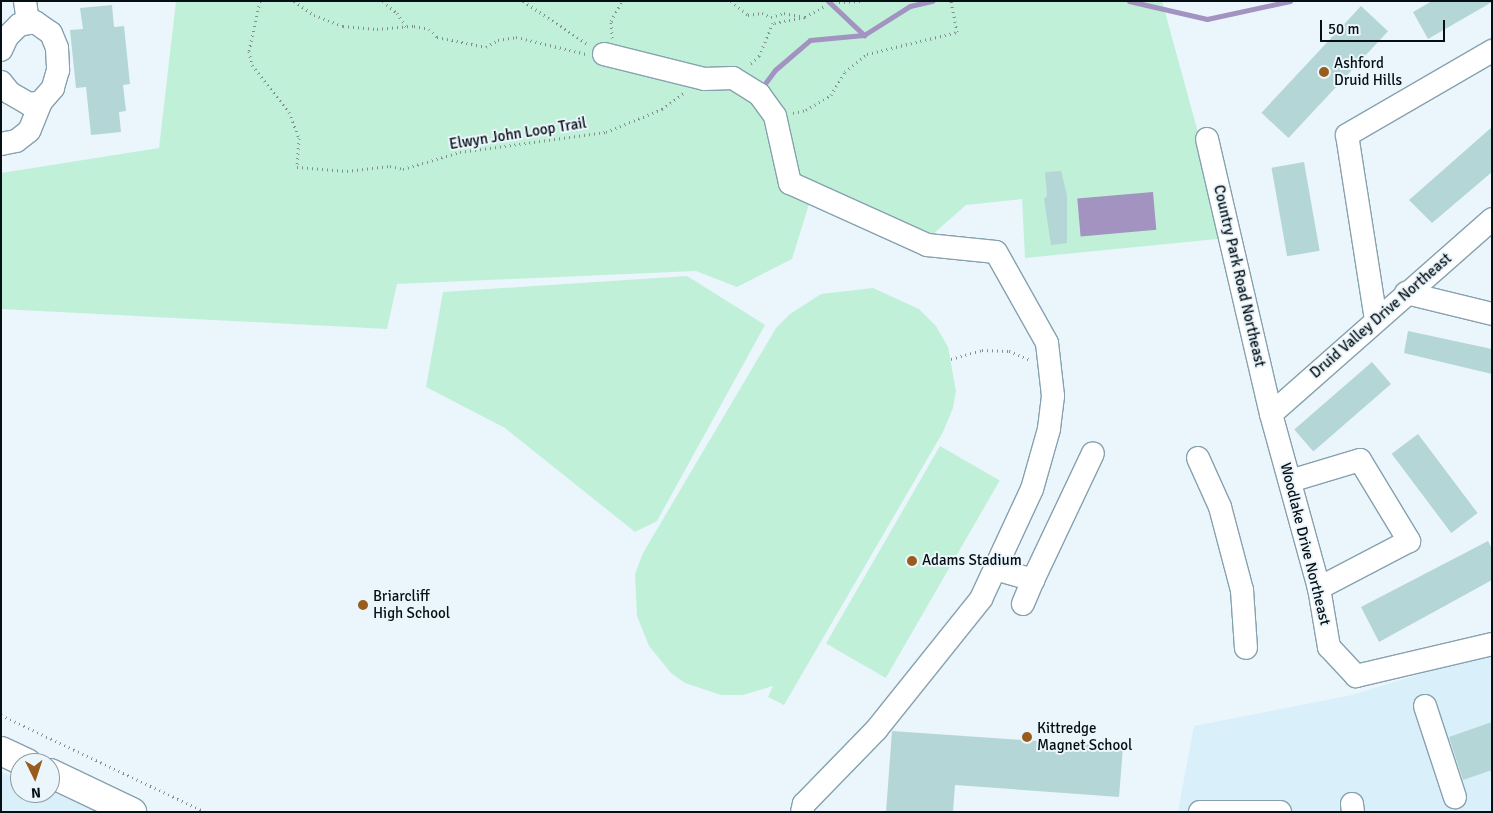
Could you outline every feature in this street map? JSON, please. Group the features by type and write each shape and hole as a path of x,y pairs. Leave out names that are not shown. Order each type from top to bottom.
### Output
{"main road":[{"path":"60,779 132,812"}],"street":[{"path":"25,1 28,24"},
{"path":"1,50 7,37 19,25 35,22 51,33 57,48 58,70 53,88 41,102 29,131 16,142 1,144"},
{"path":"1376,320 1347,135 1492,51"},
{"path":"609,55 704,79 733,78 759,94 775,116 790,183 927,245 996,252 1047,343 1054,396 1049,429 1032,488 995,569 975,607 877,729 804,804 802,812"},
{"path":"1,82 10,94 24,101 41,102"},
{"name":"Country Park Road Northeast","path":"1207,138 1271,414"},
{"name":"Druid Valley Drive Northeast","path":"1271,414 1492,219"},
{"path":"1406,293 1492,314"},
{"name":"Woodlake Drive Northeast","path":"1271,414 1319,588 1329,647 1356,676 1492,644"},
{"path":"1023,604 1093,453"},
{"path":"1198,458 1220,507 1242,590 1246,648"},
{"path":"1290,481 1360,460 1409,541 1319,588"},
{"path":"995,569 1033,580"},
{"path":"1425,706 1455,797"},
{"path":"1200,812 1280,812"}],"path":[{"name":"Elwyn John Loop Trail","path":"260,1 249,51 252,65 289,112 299,138 297,167 347,171 390,166 402,169 460,152 606,132 662,109 704,79"},
{"path":"294,1 314,16 343,26 406,26 428,29 438,37 477,46 486,47 498,40 516,38 564,50 609,55"},
{"path":"383,1 397,13 406,26"},
{"path":"523,1 609,55"},
{"path":"609,55 611,20 622,1"},
{"path":"731,1 748,15 762,13 771,17 784,13 805,17"},
{"path":"839,2 860,1"},
{"path":"775,116 806,110 831,95 845,72 868,54 958,32 951,1"},
{"path":"733,78 759,56 773,23 805,17 825,6"},
{"path":"951,359 982,350 1009,351 1049,365"},
{"path":"1,715 205,812"}],"shaded area":[{"path":"1153,192 1156,230 1081,236 1077,199"},
{"path":"1492,652 1492,812 1178,812 1194,726 1352,695"},
{"path":"1,772 10,775 10,803 60,803 60,795 103,812 1,812"}],"green space":[{"path":"176,1 1162,1 1227,238 1025,258 1022,199 966,205 933,234 815,185 792,259 737,287 696,271 397,284 387,329 1,309 1,173 159,148"},
{"path":"687,276 765,325 657,521 635,532 505,428 426,387 443,292"},
{"path":"873,288 919,309 936,326 948,347 956,391 953,408 943,432 784,705 768,697 773,686 743,695 721,695 685,683 671,673 649,646 637,616 635,574 643,553 776,328 790,314 821,294"},
{"name":"Adams Stadium","path":"940,446 1000,480 886,678 826,643"}],"building":[{"name":"Ashford Druid Hills","path":"1432,1 1492,2 1428,39 1413,12"},
{"path":"112,5 114,27 124,26 130,84 123,85 126,111 119,112 121,132 91,135 86,87 76,88 70,30 83,29 80,8"},
{"name":"Ashford Druid Hills","path":"1361,6 1388,31 1288,138 1261,113"},
{"path":"1492,127 1492,172 1432,223 1409,200"},
{"path":"1304,162 1320,251 1287,256 1272,168"},
{"path":"1061,171 1067,195 1067,243 1051,245 1044,199 1047,196 1045,172"},
{"path":"1408,331 1492,349 1492,374 1404,353"},
{"path":"1372,362 1391,384 1313,451 1294,430"},
{"path":"1418,434 1478,513 1451,533 1392,454"},
{"path":"1488,541 1492,549 1492,580 1379,642 1361,607"},
{"path":"1492,722 1492,770 1463,780 1449,737"},
{"path":"892,731 1123,747 1119,797 955,785 953,812 886,812"}],"waterway":[{"path":"828,1 864,35 910,6 932,1"},
{"path":"1129,1 1207,19 1290,1"},
{"path":"766,82 775,70 810,40 864,35"}],"place":[{"name":"Ashford Druid Hills","path":"1324,72"},
{"name":"Adams Stadium","path":"912,561"},
{"name":"Briarcliff High School","path":"363,605"},
{"name":"Kittredge Magnet School","path":"1027,737"}]}
